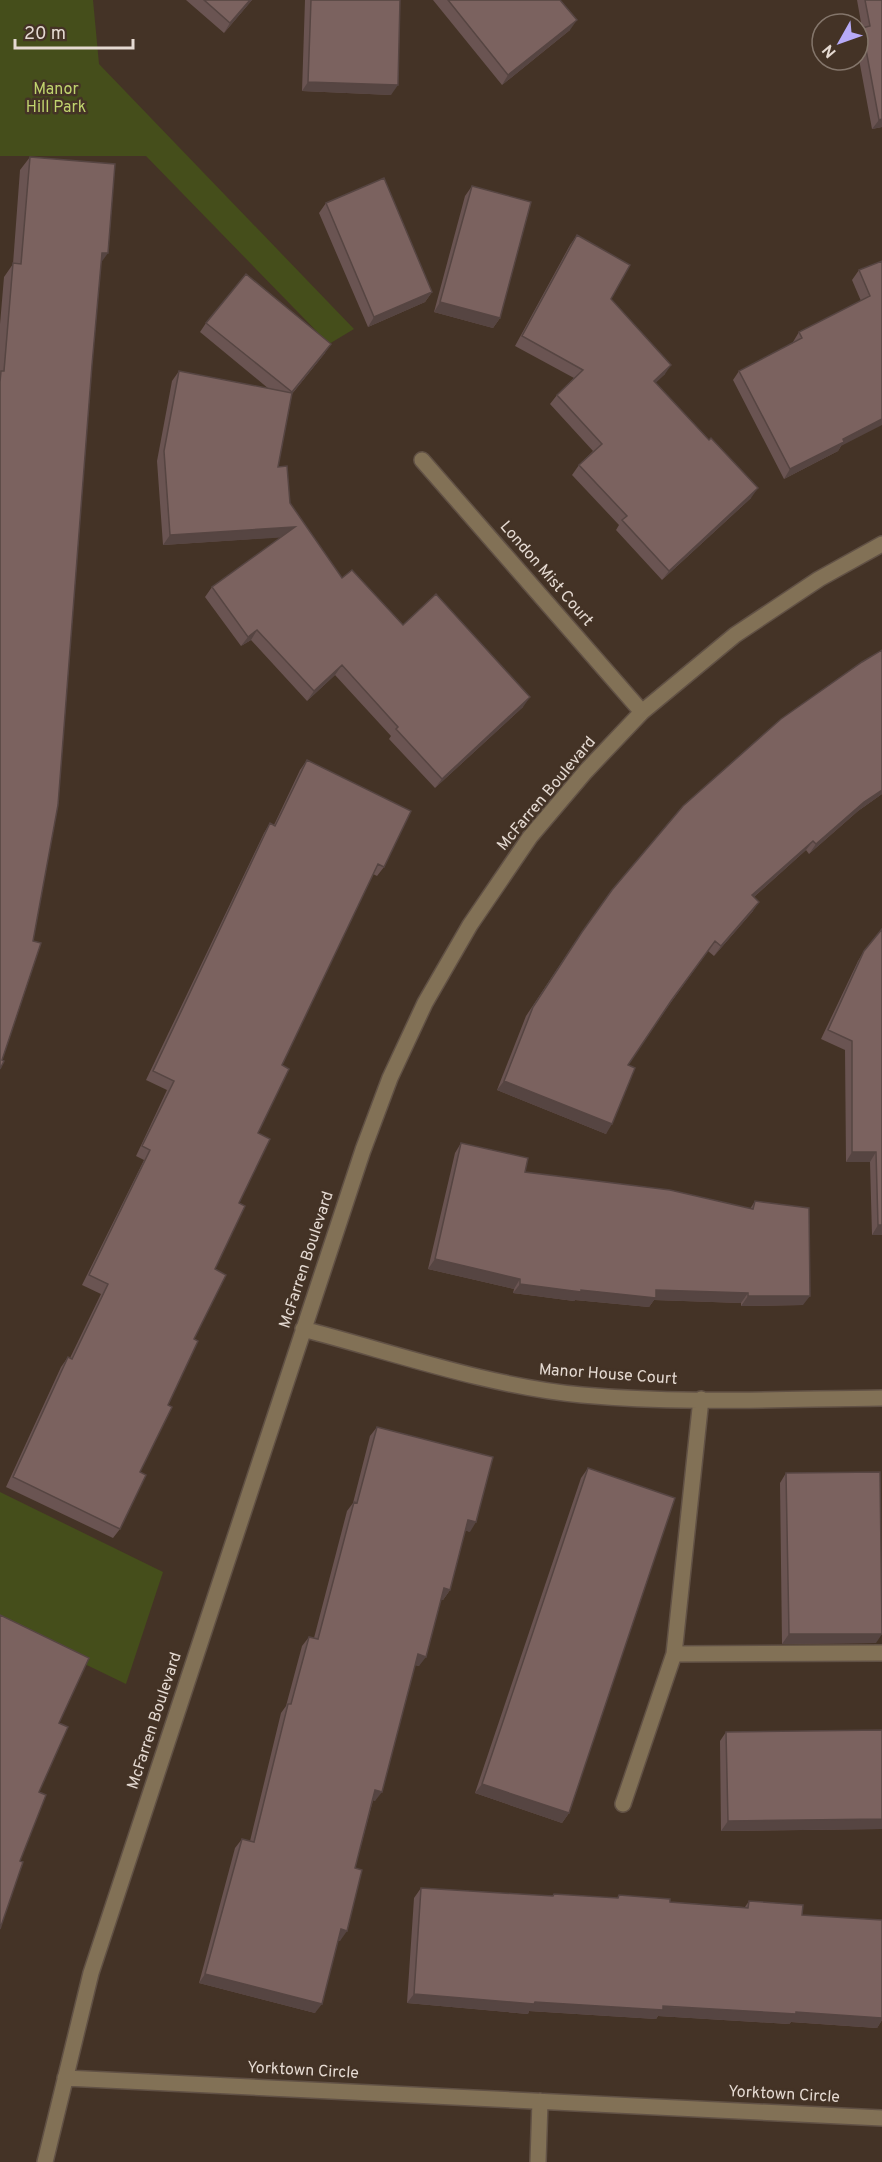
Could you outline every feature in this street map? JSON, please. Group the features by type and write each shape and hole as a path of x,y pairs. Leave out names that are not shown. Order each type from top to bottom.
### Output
{"street":[{"name":"London Mist Court","path":"422,460 642,712"},
{"name":"McFarren Boulevard","path":"45,2162 91,1973 366,1140 390,1078 425,1003 470,924 530,837 586,771 642,712 735,635 819,579 882,544"},
{"name":"Manor House Court","path":"303,1329 470,1375 526,1387 581,1395 655,1399 882,1398"},
{"path":"623,1804 674,1654 702,1399"},
{"path":"674,1654 882,1653"},
{"name":"Yorktown Circle","path":"65,2078 882,2118"},
{"path":"538,2162 540,2101"}],"green space":[{"name":"Manor Hill Park","path":"0,0 93,0 99,64 354,329 329,344 146,156 0,156"},
{"path":"0,1492 163,1572 126,1684 0,1623"}],"building":[{"path":"204,0 250,0 230,23"},
{"path":"311,0 400,0 398,85 308,82"},
{"path":"448,0 560,0 577,20 508,75"},
{"path":"865,0 882,0 882,119 879,120 870,71 870,12 867,12"},
{"path":"30,157 115,164 108,253 102,253 92,365 58,805 33,941 41,943 0,1069 0,382 1,371 4,371 13,263 21,264"},
{"path":"384,178 432,292 374,317 326,203"},
{"path":"472,186 531,202 500,318 440,302"},
{"path":"577,235 630,265 611,299 671,365 654,381 758,488 669,571 622,520 627,516 579,465 602,444 557,395 583,370 522,336"},
{"path":"882,261 882,419 843,439 844,442 790,469 739,371 802,338 799,332 870,296 859,270"},
{"path":"246,274 331,344 292,392 206,323"},
{"path":"179,371 292,393 278,467 287,466 290,503 342,578 352,570 403,625 436,594 530,697 442,779 342,665 314,691 257,630 248,637 212,587 295,527 170,535 164,451"},
{"path":"882,650 882,790 864,802 816,844 813,841 752,895 759,902 721,946 715,941 628,1065 635,1068 612,1124 504,1081 533,1007 612,890 683,806 781,719"},
{"path":"307,760 411,811 384,867 378,864 282,1065 289,1069 258,1133 270,1139 239,1203 245,1206 215,1269 226,1275 194,1339 198,1341 168,1405 172,1407 140,1472 146,1475 120,1529 13,1477 68,1357 72,1359 108,1284 89,1275 150,1150 142,1146 174,1081 153,1071 270,823 275,826"},
{"path":"882,929 882,1225 878,1225 876,1152 852,1152 852,1041 828,1030 864,951"},
{"path":"461,1143 528,1158 525,1172 670,1190 753,1209 755,1201 809,1208 810,1296 748,1296 748,1293 656,1290 656,1298 581,1290 581,1292 520,1284 520,1279 435,1259"},
{"path":"377,1427 493,1457 476,1522 468,1520 450,1590 444,1588 426,1657 418,1654 382,1792 375,1790 355,1868 362,1870 347,1931 341,1929 322,2004 205,1974 242,1839 254,1842 288,1704 291,1704 309,1637 318,1639 354,1502 357,1503"},
{"path":"588,1468 675,1498 569,1813 482,1784"},
{"path":"880,1472 882,1634 789,1634 786,1473"},
{"path":"0,1615 89,1658 59,1723 68,1727 39,1792 46,1795 20,1861 23,1862 0,1929"},
{"path":"882,1730 882,1819 728,1821 726,1732"},
{"path":"421,1888 553,1896 554,1894 618,1898 619,1895 670,1899 670,1902 748,1908 749,1901 803,1905 802,1915 882,1920 882,2018 663,2006 663,2010 535,2002 534,2004 414,1994"}]}
